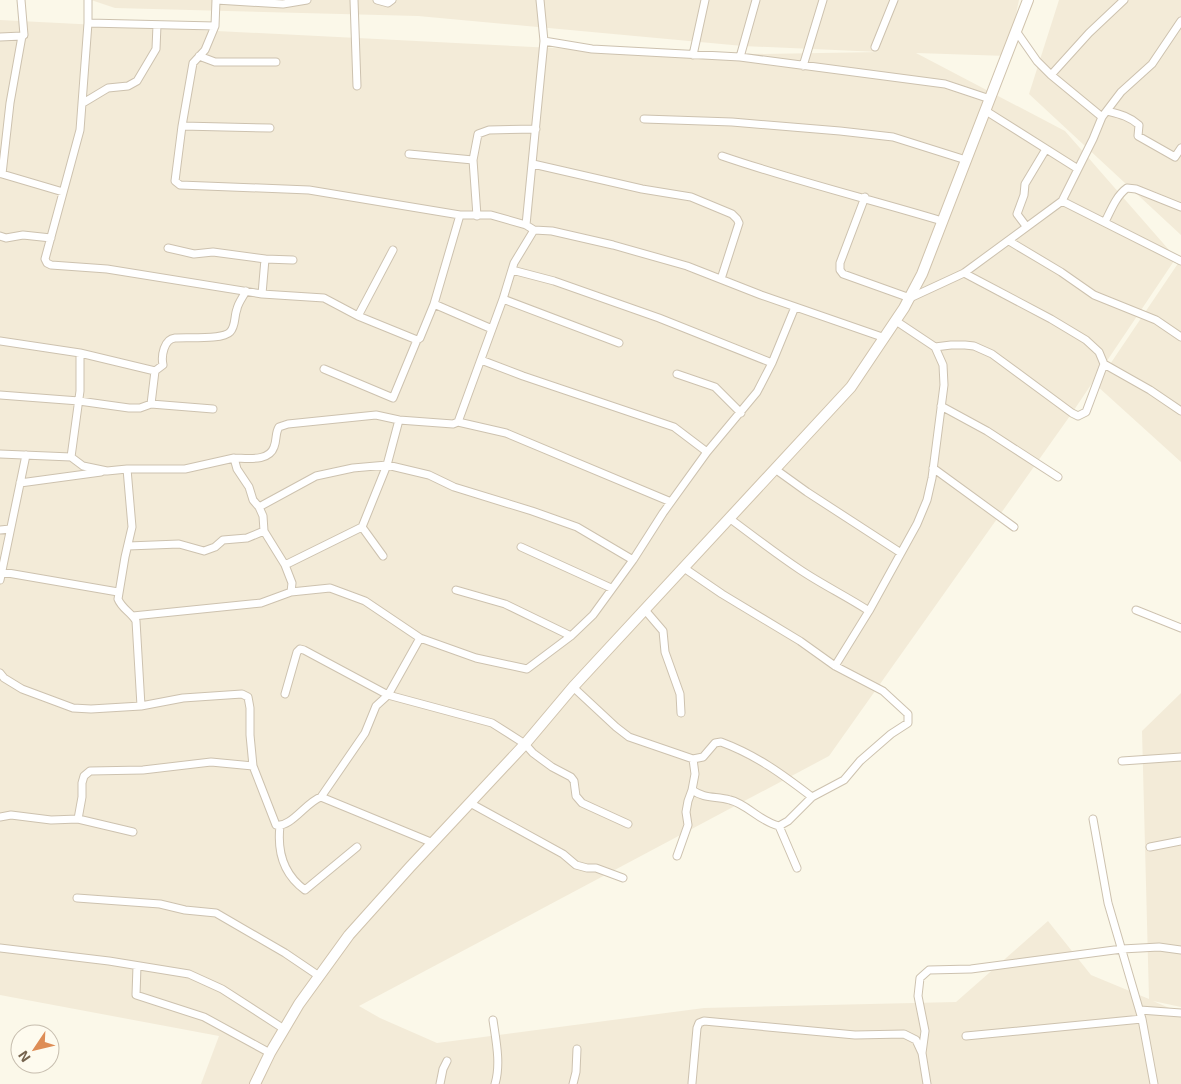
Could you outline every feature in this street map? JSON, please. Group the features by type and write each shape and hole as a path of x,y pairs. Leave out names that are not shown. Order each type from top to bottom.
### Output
{"street":[{"path":"21,0 25,33 22,36 10,102 2,174 63,192"},
{"path":"88,0 80,130 50,238 45,259 46,263 106,269 246,292 324,298 358,316 417,340"},
{"path":"307,0 283,2 216,0 215,26 205,50 193,63 182,126 176,181 180,185 309,190 460,215 491,215 526,225 534,230 613,245 687,266 795,307 885,338"},
{"path":"354,0 357,86"},
{"path":"377,0 388,3 392,0"},
{"path":"526,225 544,41 540,0"},
{"path":"693,56 705,0"},
{"path":"740,57 756,0"},
{"path":"803,66 823,0"},
{"path":"876,47 894,0"},
{"path":"255,1084 284,1029 349,935 525,744 573,687 851,387 896,321 922,274 1028,0"},
{"path":"1051,75 1089,33 1124,0"},
{"path":"865,197 840,263 842,274 910,298 964,273 1062,201 1104,114 1121,92 1152,64 1181,21"},
{"path":"88,23 215,26"},
{"path":"83,103 108,88 128,86 137,81 156,48 157,25"},
{"path":"1016,31 1037,61 1051,75 1104,114 1122,114 1133,119 1139,125 1138,136 1175,157 1181,148"},
{"path":"0,38 22,36"},
{"path":"544,41 592,49 693,56 740,57 945,84 990,99"},
{"path":"199,56 215,62 276,62"},
{"path":"986,111 1078,169"},
{"path":"644,119 752,123 893,137 966,160"},
{"path":"182,126 270,128"},
{"path":"477,216 473,160 478,134 489,130 536,129"},
{"path":"1026,226 1017,214 1024,195 1025,184 1046,149"},
{"path":"409,154 473,160"},
{"path":"722,156 768,172 865,197 942,221"},
{"path":"533,164 642,189 691,197 732,214 738,223 721,279"},
{"path":"1105,222 1117,198 1127,188 1136,189 1181,207"},
{"path":"1062,201 1181,261"},
{"path":"324,369 394,398 417,340 420,338 434,304 460,215"},
{"path":"458,422 503,299 514,263 534,230"},
{"path":"0,236 6,238 23,235 50,238"},
{"path":"1009,241 1061,272 1094,295 1156,320 1181,337"},
{"path":"168,248 194,254 213,252 265,259 293,260"},
{"path":"358,316 392,250"},
{"path":"262,294 265,259"},
{"path":"512,270 554,280 659,318 772,363"},
{"path":"964,273 1051,319 1086,340 1099,352 1104,364 1150,390 1181,411"},
{"path":"0,341 80,352 155,371 163,366 162,359 168,341 171,338 216,336 225,335 230,332 234,326 237,308 246,292"},
{"path":"503,299 619,344"},
{"path":"434,304 492,328"},
{"path":"133,616 260,602 291,592 330,588 365,601 420,638 476,658 527,669 571,636 592,615 633,560 670,502 707,452 757,392 772,363 795,307"},
{"path":"835,666 869,611 917,524 927,500 933,468 941,406 943,365 936,347 896,321"},
{"path":"936,347 951,345 974,346 992,354 1078,416 1086,412 1104,364"},
{"path":"71,457 79,401 80,352"},
{"path":"481,360 541,383 674,427 707,452"},
{"path":"150,404 155,371"},
{"path":"677,374 715,387 741,413"},
{"path":"0,395 79,401 129,408 140,408 150,404 213,409"},
{"path":"941,406 987,430 1058,477"},
{"path":"20,483 127,469 185,469 234,458 264,457 270,454 274,446 279,426 376,415 399,420 453,424 458,422 506,433 670,502"},
{"path":"285,565 362,528 387,465 399,420"},
{"path":"0,454 71,457 83,466 107,472"},
{"path":"26,455 1,576 118,592"},
{"path":"234,458 237,469 249,487 253,500 263,516 264,530 285,565 292,583 291,592"},
{"path":"259,507 316,476 353,468 387,465 429,475 454,487 532,511 577,528 633,560"},
{"path":"933,468 1014,527"},
{"path":"127,469 132,527 118,599 120,606 133,616 136,621 141,706"},
{"path":"775,469 901,553"},
{"path":"729,518 798,569 869,611"},
{"path":"362,528 383,556"},
{"path":"0,530 10,529"},
{"path":"128,546 179,544 204,551 215,547 223,540 247,538 264,530"},
{"path":"522,547 611,588"},
{"path":"684,568 722,594 800,641 835,666 883,691 908,714 909,718 908,723 891,734 860,761 844,780 812,797 788,821 779,826 768,823 731,800 700,796 692,790"},
{"path":"456,590 505,604 571,636"},
{"path":"645,610 663,631 665,652 680,694 681,713"},
{"path":"1136,610 1181,628"},
{"path":"321,797 365,733 376,706 388,695 420,638"},
{"path":"285,694 297,652 300,649 304,650 388,695 492,723 525,744 532,752 552,767 572,777 576,796 582,803 628,824"},
{"path":"0,673 4,678 22,689 72,708 91,709 141,706 182,698 242,694 248,697 250,708 250,736 254,766 273,821 276,824 280,826 287,824 314,799 321,797 433,843"},
{"path":"573,687 616,727 630,737 693,759 704,757 715,743 721,742 761,760 812,797"},
{"path":"1122,761 1181,758"},
{"path":"677,856 688,825 688,801 695,774 693,759"},
{"path":"78,819 82,797 82,783 84,776 90,770 143,770 211,762 254,766"},
{"path":"470,803 562,854 576,865 596,868 623,878"},
{"path":"0,818 11,815 51,820 78,819 133,832"},
{"path":"1094,819 1108,903 1140,1010 1154,1084 1149,1084"},
{"path":"280,826 279,837 285,869 305,890 357,847"},
{"path":"779,826 797,868"},
{"path":"1150,847 1181,841"},
{"path":"77,898 160,904 185,910 216,913 285,953 319,976"},
{"path":"922,1053 925,1030 918,996 920,978 929,970 971,969 1122,949 1159,947 1181,950"},
{"path":"0,948 190,974 222,989 284,1029"},
{"path":"137,966 136,995 204,1017 270,1053"},
{"path":"1140,1010 1181,1013"},
{"path":"493,1020 497,1049 497,1076 495,1084"},
{"path":"966,1036 1142,1020"},
{"path":"692,1084 697,1028 699,1023 704,1021 855,1035 904,1034 916,1040 922,1053 927,1084"},
{"path":"573,1084 576,1072 577,1049"},
{"path":"440,1084 446,1062"}],"shaded area":[{"path":"91,0 1019,0 1007,56 916,53 1065,131 1176,258 1072,413 829,756 359,1006 380,1018 437,1043 704,1008 956,1002 1048,921 1091,975 1149,999 1142,731 1181,693 1181,1007 1153,1001 1181,1013 1181,1084 201,1084 219,1036 0,995 0,20 693,55 880,52 743,46 418,16 115,8"},
{"path":"1059,0 1181,0 1181,235 1029,94"},
{"path":"1181,259 1181,462 1096,385"}]}
